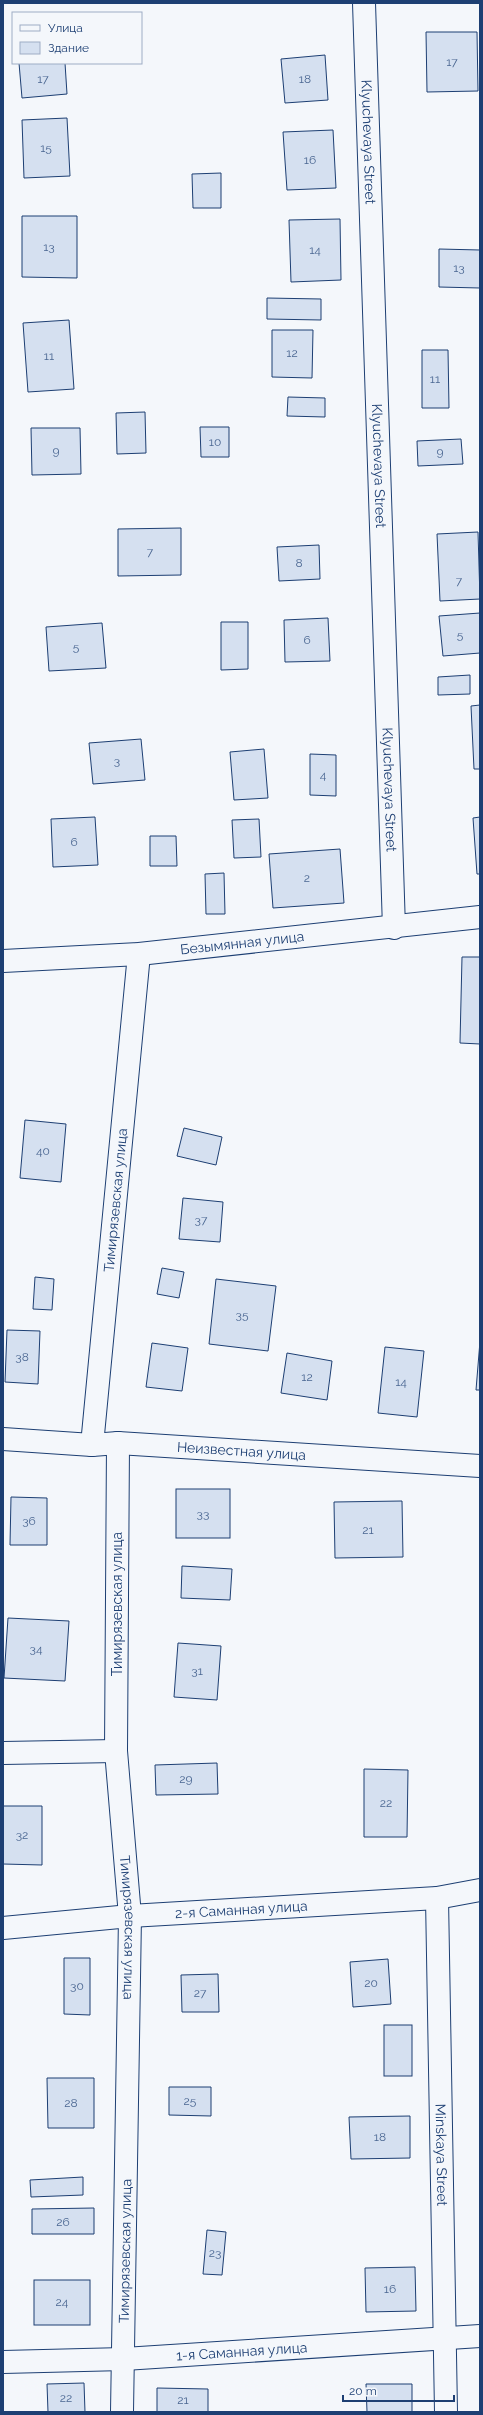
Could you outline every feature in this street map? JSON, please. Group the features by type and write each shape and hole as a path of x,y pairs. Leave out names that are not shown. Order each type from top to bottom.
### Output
{"street":[{"name":"Klyuchevaya Street","path":"364,3 394,928"},
{"name":"Безымянная улица","path":"3,961 139,954 394,928 480,917"},
{"name":"Тимирязевская улица","path":"92,1445 139,954"},
{"name":"Неизвестная улица","path":"3,1439 92,1445 118,1443 480,1466"},
{"name":"Тимирязевская улица","path":"118,1443 116,1751 130,1916 122,2412"},
{"path":"3,1753 116,1751"},
{"name":"2-я Саманная улица","path":"3,1928 130,1916 436,1898 480,1890"},
{"name":"Minskaya Street","path":"436,1898 446,2337 446,2412"},
{"name":"1-я Саманная улица","path":"3,2362 124,2359 480,2336"}],"building":[{"path":"426,32 477,32 478,91 427,92"},
{"path":"325,55 328,100 285,103 281,59"},
{"path":"19,64 65,64 67,94 22,98"},
{"path":"67,118 70,176 24,178 22,120"},
{"path":"333,130 336,188 287,190 283,132"},
{"path":"221,173 221,208 193,208 192,174"},
{"path":"22,216 77,216 77,278 22,277"},
{"path":"340,219 341,280 291,282 289,220"},
{"path":"439,249 480,250 480,288 439,287"},
{"path":"267,298 321,299 321,320 267,319"},
{"path":"69,320 74,389 28,392 23,323"},
{"path":"272,330 313,330 312,378 272,377"},
{"path":"422,350 448,350 449,408 422,408"},
{"path":"288,397 325,398 325,417 287,416"},
{"path":"145,412 146,453 117,454 116,413"},
{"path":"200,427 229,427 229,457 201,457"},
{"path":"31,428 80,428 81,474 32,475"},
{"path":"461,439 463,464 418,466 417,441"},
{"path":"181,528 181,575 118,576 118,529"},
{"path":"478,532 480,599 440,601 437,534"},
{"path":"319,545 320,579 279,581 277,547"},
{"path":"480,613 480,653 443,656 439,616"},
{"path":"328,618 330,661 285,662 284,620"},
{"path":"221,622 248,622 248,669 221,670"},
{"path":"102,623 106,668 49,671 46,627"},
{"path":"470,675 470,694 438,695 438,677"},
{"path":"480,705 480,769 474,769 471,706"},
{"path":"141,739 145,780 93,784 89,743"},
{"path":"264,749 268,798 234,800 230,752"},
{"path":"310,754 336,755 336,796 310,795"},
{"path":"95,817 98,865 53,867 51,819"},
{"path":"480,817 480,874 477,874 473,818"},
{"path":"259,819 261,857 234,858 232,820"},
{"path":"150,836 176,836 177,866 150,866"},
{"path":"340,849 344,903 273,908 269,854"},
{"path":"224,873 225,914 206,914 205,874"},
{"path":"462,957 480,957 480,1044 460,1043"},
{"path":"25,1120 66,1124 61,1182 20,1178"},
{"path":"184,1128 222,1137 216,1165 177,1156"},
{"path":"183,1198 223,1202 220,1242 179,1239"},
{"path":"162,1268 184,1272 179,1298 157,1294"},
{"path":"35,1277 54,1279 52,1310 33,1309"},
{"path":"216,1279 276,1286 268,1351 209,1344"},
{"path":"7,1330 40,1331 38,1384 5,1382"},
{"path":"480,1341 480,1390 476,1390"},
{"path":"152,1343 188,1348 182,1391 146,1387"},
{"path":"385,1347 424,1351 417,1417 378,1413"},
{"path":"287,1353 332,1361 327,1400 281,1393"},
{"path":"176,1489 230,1489 230,1538 176,1538"},
{"path":"11,1497 47,1498 47,1545 10,1545"},
{"path":"402,1501 403,1557 335,1558 334,1502"},
{"path":"182,1566 232,1569 230,1600 181,1598"},
{"path":"8,1618 69,1621 65,1681 4,1678"},
{"path":"178,1643 221,1646 217,1700 174,1697"},
{"path":"217,1763 218,1794 156,1795 155,1765"},
{"path":"364,1769 408,1770 407,1837 364,1837"},
{"path":"3,1806 42,1806 42,1865 3,1864"},
{"path":"64,1958 90,1958 90,2015 64,2014"},
{"path":"388,1959 391,2004 353,2007 350,1962"},
{"path":"218,1974 219,2012 182,2012 181,1975"},
{"path":"384,2025 412,2025 412,2076 384,2076"},
{"path":"47,2078 94,2078 94,2128 48,2128"},
{"path":"169,2087 211,2087 211,2116 169,2115"},
{"path":"410,2116 410,2158 351,2159 349,2117"},
{"path":"83,2177 83,2195 31,2197 30,2180"},
{"path":"94,2208 94,2234 32,2234 32,2209"},
{"path":"207,2230 226,2232 222,2275 203,2274"},
{"path":"415,2267 416,2311 366,2312 365,2268"},
{"path":"34,2280 90,2280 90,2325 34,2325"},
{"path":"84,2383 85,2412 48,2412 47,2384"},
{"path":"366,2384 412,2384 412,2412 367,2412"},
{"path":"157,2388 208,2389 208,2412 157,2412"}]}
